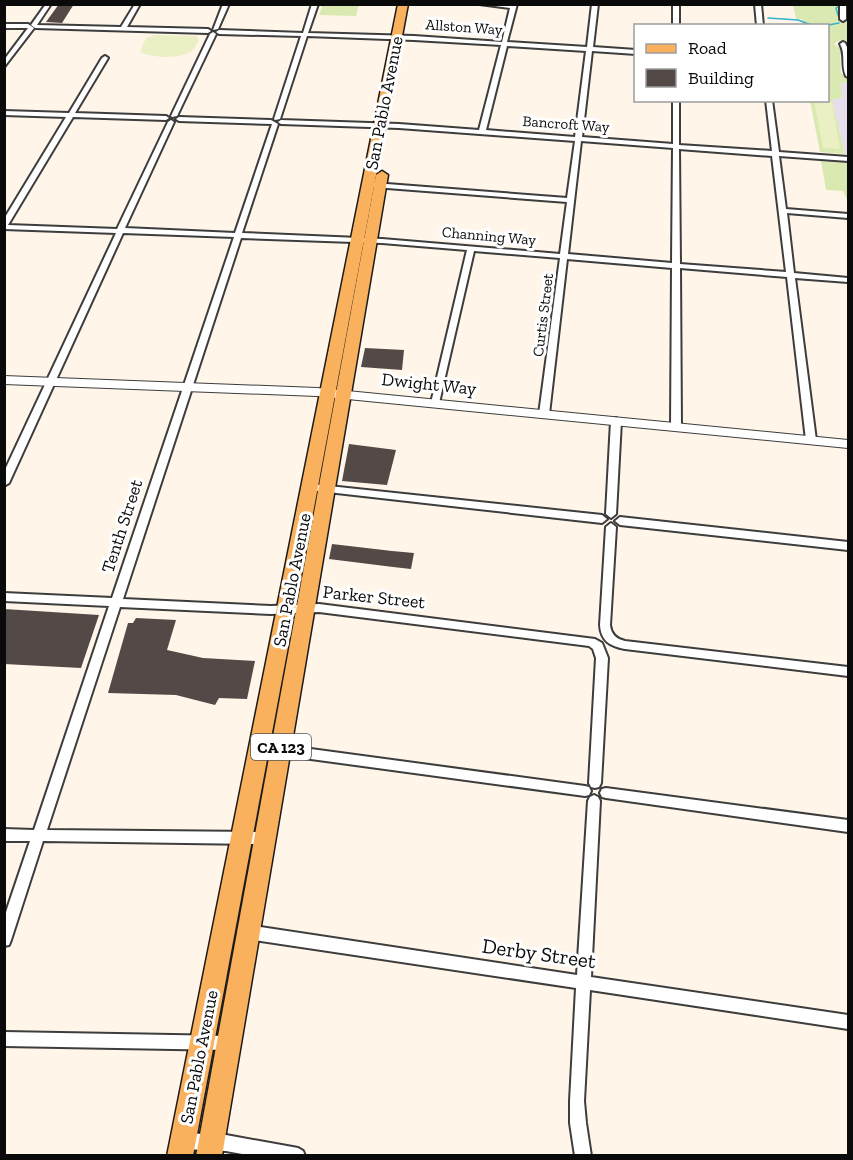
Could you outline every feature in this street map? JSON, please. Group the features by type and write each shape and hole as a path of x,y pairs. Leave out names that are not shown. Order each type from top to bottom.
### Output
{"main road":[{"name":"San Pablo Avenue","path":"402,37 403,4"},
{"name":"San Pablo Avenue","path":"210,1149 249,932 254,838 402,37 413,4"},
{"name":"San Pablo Avenue","path":"181,1148 224,930 254,838"}],"street":[{"path":"4,65 49,4"},
{"path":"123,29 138,4"},
{"path":"4,483 226,4"},
{"name":"Tenth Street","path":"4,940 315,4"},
{"path":"481,4 513,5 482,132"},
{"name":"Curtis Street","path":"544,414 595,4"},
{"path":"676,4 676,24"},
{"path":"758,4 760,24"},
{"path":"843,4 843,19"},
{"name":"Allston Way","path":"4,26 402,37 634,52"},
{"path":"843,44 846,48 848,75"},
{"path":"4,226 105,58"},
{"path":"676,102 676,427"},
{"path":"770,102 811,440"},
{"name":"Bancroft Way","path":"4,113 386,125 849,159"},
{"path":"374,185 571,200"},
{"path":"783,211 849,216"},
{"name":"Channing Way","path":"4,226 364,240 849,280"},
{"path":"435,403 471,248"},
{"name":"Dwight Way","path":"4,380 335,394 849,444"},
{"path":"616,421 604,525 615,524 849,546"},
{"path":"319,488 606,517"},
{"path":"615,524 605,625 608,637 625,645 849,672"},
{"name":"Parker Street","path":"4,597 116,603 319,608 571,638 595,644 602,658 595,792"},
{"path":"270,750 849,826"},
{"path":"583,1155 577,1101 595,792"},
{"path":"4,835 254,838"},
{"name":"Derby Street","path":"224,930 584,981 849,1022"},
{"path":"4,1039 229,1043"},
{"path":"181,1148 298,1155"}],"shaded area":[{"path":"839,82 848,83 848,154 845,154 832,100 843,97"}],"green space":[{"path":"323,4 359,5 356,16 319,15"},
{"path":"793,5 839,5 840,15 837,19 847,21 848,41 838,41 834,44 840,48 841,73 848,79 848,83 840,83 843,97 832,100 845,154 820,152 810,102 829,102 829,24 803,24 802,19 796,19"},
{"path":"155,35 197,36 199,40 194,49 183,55 159,57 140,52 146,38"},
{"path":"814,102 832,102 840,149 823,148"},
{"path":"821,161 848,163 848,201 843,191 826,190"}],"building":[{"path":"59,4 74,4 62,23 46,22"},
{"path":"365,348 404,350 402,370 361,367"},
{"path":"349,444 396,450 387,485 342,481"},
{"path":"332,544 414,553 411,569 329,559"},
{"path":"4,609 99,615 81,668 4,664"},
{"path":"136,618 176,620 167,650 203,658 255,661 247,699 219,698 215,705 176,695 108,693 128,623 133,623"}],"waterway":[{"path":"838,15 836,8 839,6"},
{"path":"768,18 798,20 809,24"},
{"path":"829,25 839,23"}]}
